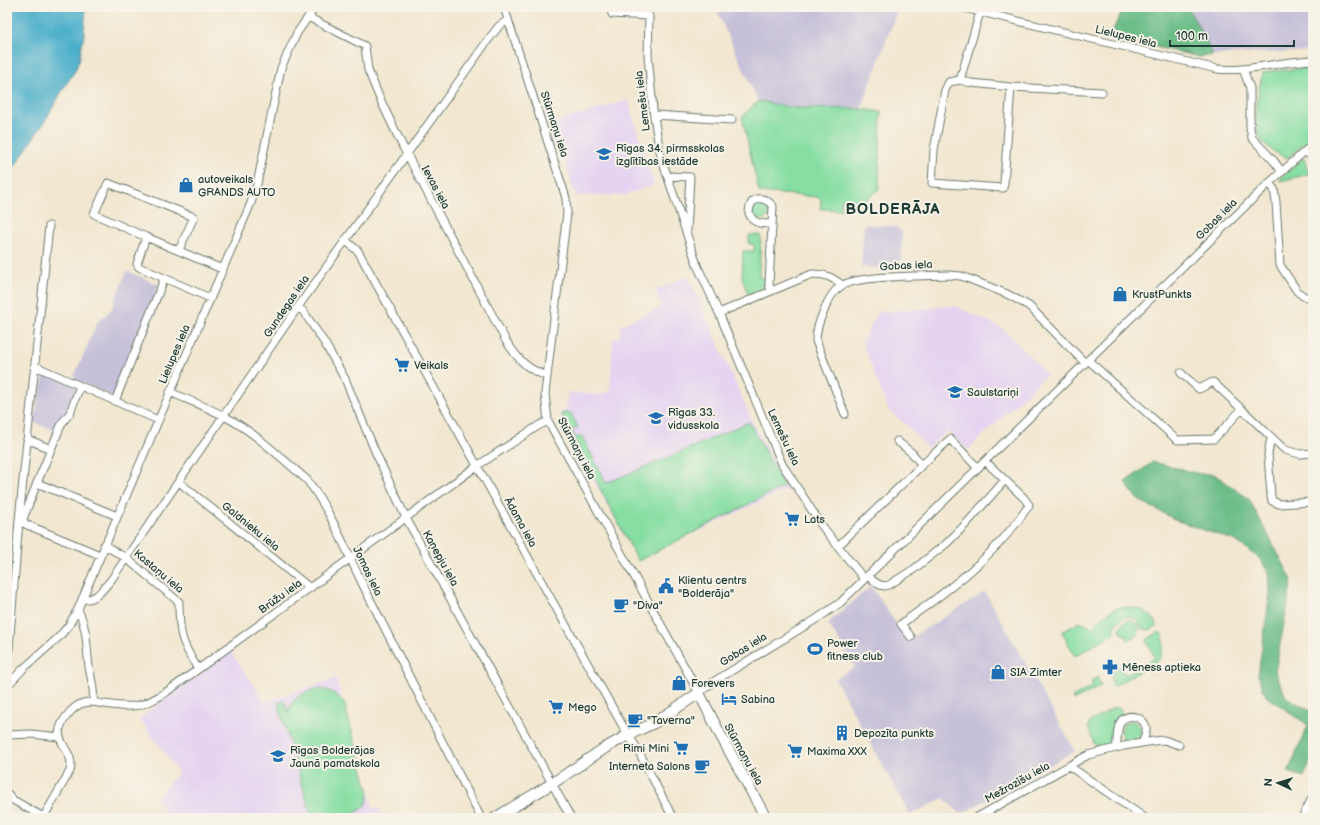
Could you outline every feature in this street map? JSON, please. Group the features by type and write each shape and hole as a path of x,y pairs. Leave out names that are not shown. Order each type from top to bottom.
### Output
{"street":[{"name":"Lielupes iela","path":"7,686 58,637 69,625 78,609 240,229 257,184 281,68 297,33 315,7"},
{"name":"Stūrmaņu iela","path":"504,7 566,198 567,213 547,376 546,402 548,421 699,693 766,818"},
{"name":"Lemešu iela","path":"610,7 612,14 649,16 648,56 654,115 662,160 697,265 719,313 782,464 822,526 838,546 866,577 884,586 889,585 914,569 952,538 1005,480"},
{"name":"Lielupes iela","path":"960,7 1216,69 1243,69 1313,60"},
{"path":"960,80 980,12"},
{"name":"Ievas iela","path":"308,17 365,46 368,70 406,154 513,352 533,371 547,376"},
{"name":"Gundegas iela","path":"82,599 89,600 94,598 111,580 345,240 488,40 499,26 508,20"},
{"path":"1243,69 1250,88 1250,128 1252,138 1282,172"},
{"path":"1011,87 1003,188 932,183 934,150 945,90 949,82 960,80 971,83 1011,87 1102,92"},
{"path":"654,115 732,120"},
{"name":"Gobas iela","path":"495,818 553,783 605,748 654,723 713,682 840,603 1269,183 1313,144"},
{"path":"1305,151 1313,158"},
{"path":"668,176 690,177 686,234"},
{"path":"179,250 194,216 108,183 94,214 222,269"},
{"path":"1269,183 1274,189 1276,202 1280,265 1297,290 1304,296 1313,299"},
{"path":"771,291 769,284 772,224"},
{"path":"7,674 27,439 49,226"},
{"path":"146,237 137,264 139,267 210,298"},
{"name":"Ādama iela","path":"345,240 358,251 477,466 628,735 638,750 673,818"},
{"path":"719,313 812,274 821,274 833,278 842,285 835,290 829,298 817,327 816,341 845,414"},
{"name":"Gobas iela","path":"842,285 853,281 869,279 948,275 961,276 1007,294 1029,306 1087,362"},
{"path":"115,401 164,279"},
{"name":"Kaņepju iela","path":"298,307 303,311 324,342 345,379 406,518 571,818"},
{"path":"1087,362 1177,440 1214,439 1242,409"},
{"path":"35,366 158,420"},
{"path":"1181,373 1199,389 1213,382 1285,450 1293,453 1313,453"},
{"path":"21,520 62,423 70,413 80,386"},
{"name":"Jomas iela","path":"170,392 224,416 256,437 307,480 326,510 481,818"},
{"name":"Brūžu iela","path":"93,702 129,707 143,705 156,699 477,466 548,421"},
{"path":"1271,437 1268,454 1272,501 1279,504 1313,502"},
{"path":"27,439 51,449"},
{"path":"838,546 950,439 978,468"},
{"path":"897,441 912,453 922,465"},
{"path":"911,636 901,624 944,594 989,556 1008,534 1029,505 1024,498 985,461"},
{"name":"Galdnieku iela","path":"179,482 310,588"},
{"path":"37,483 117,516"},
{"path":"21,520 25,524 100,555"},
{"name":"Kastaņu iela","path":"104,545 126,558 180,602 180,631 185,648 198,669"},
{"path":"7,793 14,800 44,818 70,771 70,757 59,737 61,725 76,706 81,703 93,702 93,688 84,622 78,609"},
{"path":"1116,748 1120,724 1122,720 1127,717 1138,717 1143,721 1146,727 1146,732 1143,742"},
{"path":"7,735 30,734 59,737"},
{"name":"Mežrozīšu iela","path":"976,818 1088,755 1143,742 1164,740 1179,744"},
{"path":"1069,766 1145,818"},
{"path":"1302,818 1313,796"}],"shaded area":[{"path":"715,7 881,7 897,11 861,109 794,108 758,101"},
{"path":"1185,7 1313,7 1313,51 1213,55"},
{"name":"Rīgas 34. pirmsskolas izglītības iestāde","path":"628,100 654,185 625,195 576,196 553,123"},
{"path":"864,224 897,227 902,232 901,260 896,265 888,265 888,269 861,267"},
{"path":"127,271 159,285 114,397 73,379 97,323 111,310"},
{"name":"Rīgas 33. vidusskola","path":"688,276 753,423 787,489 638,560 594,481 560,414 566,409 568,392 599,395 610,392 613,338 619,338 621,325 662,307 656,290"},
{"name":"Saulstariņi","path":"955,306 1002,328 1047,374 968,450 948,431 928,448 888,409 862,342 878,312"},
{"path":"45,373 77,387 67,413 56,431 33,422"},
{"path":"871,586 907,640 985,592 1075,751 961,814 943,798 910,815 835,679 855,667 828,623"},
{"name":"Rīgas Bolderājas Jaunā pamatskola","path":"231,652 265,702 336,678 373,808 378,807 382,818 157,818 165,809 155,800 178,772 139,718"}],"green space":[{"path":"1124,7 1187,7 1213,55 1200,57 1116,38 1113,30"},
{"path":"1313,68 1313,136 1287,158 1268,147 1260,138 1258,131 1256,114 1259,88 1263,73"},
{"path":"758,101 794,108 861,109 881,112 879,189 865,201 842,199 841,210 820,209 821,200 818,197 759,192 742,117"},
{"path":"1303,158 1309,174 1280,181 1281,178"},
{"path":"761,202 765,203 769,207 769,215 765,219 761,220 757,219 753,215 752,211 753,207 757,203"},
{"path":"749,235 761,235 759,276 766,280 762,288 748,294 742,278 743,251 754,251 754,244 749,244"},
{"path":"570,412 578,427 572,430 575,438 582,436 606,483 749,422 784,486 638,561 561,414"},
{"path":"1153,462 1200,474 1214,474 1249,499 1292,580 1275,672 1286,697 1313,712 1313,755 1304,777 1288,772 1308,725 1266,696 1258,675 1270,594 1269,573 1259,558 1236,541 1178,521 1137,499 1125,482"},
{"path":"1121,607 1136,608 1149,614 1156,622 1157,626 1150,630 1141,629 1139,623 1135,619 1131,617 1121,618 1115,627 1114,633 1075,656 1062,632 1080,622 1094,628 1105,615 1112,610"},
{"path":"1130,620 1137,625 1139,631 1138,634 1128,640 1125,634 1123,635 1120,630 1123,623"},
{"path":"1159,632 1162,634 1164,645 1159,660 1114,686 1112,684 1112,672 1120,667 1125,675 1155,658 1146,640"},
{"path":"1097,677 1101,686 1075,700 1072,698 1093,686 1091,681"},
{"path":"316,689 332,692 344,703 369,793 364,807 349,815 329,818 319,816 320,818 312,818 278,703 285,701 288,712 292,703 298,697 306,692"},
{"path":"1115,707 1120,709 1122,717 1113,744 1098,746 1094,744 1088,727 1090,722"},
{"path":"1133,721 1140,728 1141,732 1139,737 1123,740 1121,731 1124,724"}],"water":[{"path":"7,7 86,7 84,35 79,61 75,71 45,121 7,178"}],"place":[{"name":"Rīgas 34. pirmsskolas izglītības iestāde","path":"604,154"},
{"name":"autoveikals GRANDS AUTO","path":"186,185"},
{"name":"KrustPunkts","path":"1120,294"},
{"name":"Veikals","path":"402,365"},
{"name":"Saulstariņi","path":"955,392"},
{"name":"Rīgas 33. vidusskola","path":"656,418"},
{"name":"Lats","path":"792,519"},
{"name":"Klientu centrs \"Bolderāja\"","path":"666,586"},
{"name":"\"Diva\"","path":"621,605"},
{"name":"Power fitness club","path":"815,649"},
{"name":"Mēness aptieka","path":"1110,667"},
{"name":"SIA Zimter","path":"998,672"},
{"name":"Forevers","path":"679,683"},
{"name":"Sabina","path":"729,699"},
{"name":"Mego","path":"556,707"},
{"name":"\"Taverna\"","path":"635,720"},
{"name":"Depozīta punkts","path":"842,733"},
{"name":"Rimi Mini","path":"681,748"},
{"name":"Maxima XXX","path":"795,751"},
{"name":"Rīgas Bolderājas Jaunā pamatskola","path":"278,756"},
{"name":"Interneta Salons","path":"702,766"}],"district":[{"name":"BOLDERĀJA","path":"893,209"}]}
